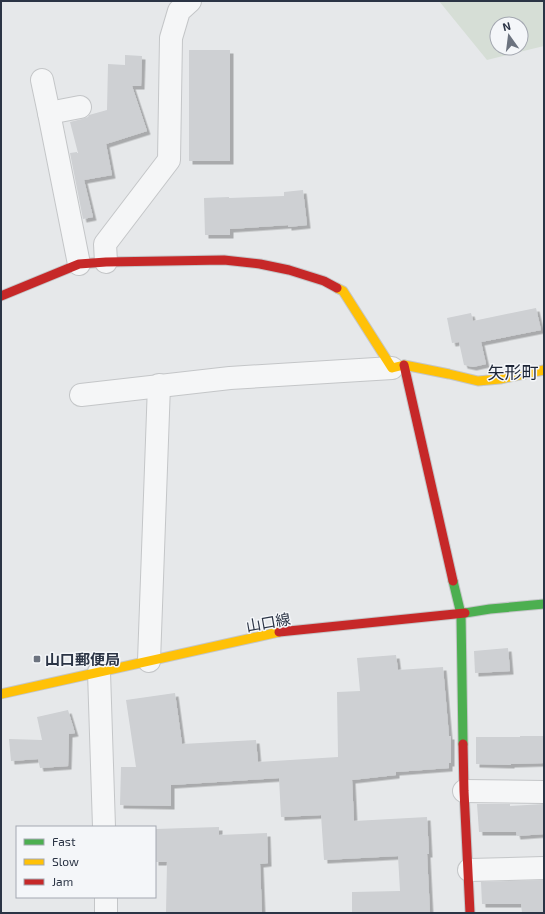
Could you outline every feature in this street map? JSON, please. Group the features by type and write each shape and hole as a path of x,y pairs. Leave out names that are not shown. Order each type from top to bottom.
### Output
{"street":[{"path":"106,262 105,244 169,160 171,38 179,10 190,1"},
{"path":"42,80 79,264"},
{"path":"49,112 80,107"},
{"path":"1,296 79,264 106,262 224,260 260,264 290,270 324,281 343,291 398,367 461,614 464,791 470,913"},
{"path":"81,395 230,378 398,367 449,374 478,381 500,379 544,370"},
{"path":"149,661 159,386"},
{"name":"山口線","path":"1,694 279,632 461,614 490,609 544,604"},
{"path":"99,672 104,826"},
{"path":"464,791 544,792"},
{"path":"468,870 544,868"},
{"path":"106,898 106,913"}],"shaded area":[{"path":"439,1 544,1 544,46 529,50 529,16 489,16 489,56 503,56 487,60"}],"building":[{"path":"189,50 230,50 230,161 189,161"},
{"path":"125,55 142,56 141,86 132,86 147,131 106,144 112,175 84,180 93,217 83,219 70,153 78,153 70,122 107,110 108,64 125,65"},
{"path":"303,190 307,225 230,229 230,235 205,235 204,198 284,196 284,192"},
{"path":"536,308 541,330 481,342 486,364 473,367 464,365 459,342 452,343 447,318 471,313 473,321"},
{"path":"508,648 510,671 475,673 474,651"},
{"path":"396,655 398,670 443,667 449,736 451,736 451,763 449,763 449,768 396,772 396,775 352,780 354,821 427,817 430,913 352,913 352,892 400,891 398,856 324,860 321,815 281,817 279,778 171,785 171,806 120,805 121,767 136,767 126,700 175,693 182,744 256,740 258,762 338,757 337,692 360,691 357,658"},
{"path":"68,710 75,733 69,734 68,766 40,768 38,759 11,761 9,739 42,740 37,717"},
{"path":"544,736 544,763 511,765 476,764 476,737"},
{"path":"477,804 510,804 510,806 544,804 544,834 517,836 516,832 479,832"},
{"path":"219,827 219,835 267,833 268,863 260,864 262,913 166,913 167,862 156,862 156,829"},
{"path":"544,880 544,913 522,913 521,904 482,904 481,882"}],"traffic: fast":[{"path":"453,581 461,614 463,744"},
{"path":"465,613 544,604"}],"traffic: slow":[{"path":"337,288 343,291 392,368 404,365 478,381 500,379 544,370"},
{"path":"1,694 279,632"}],"traffic: jam":[{"path":"1,296 79,264 106,262 224,260 260,264 289,270 324,281 337,288"},
{"path":"404,365 453,581"},
{"path":"279,632 465,613"},
{"path":"463,744 470,913"}],"place":[{"name":"山口郵便局","path":"37,659"}],"district":[{"name":"矢形町","path":"513,372"}]}
